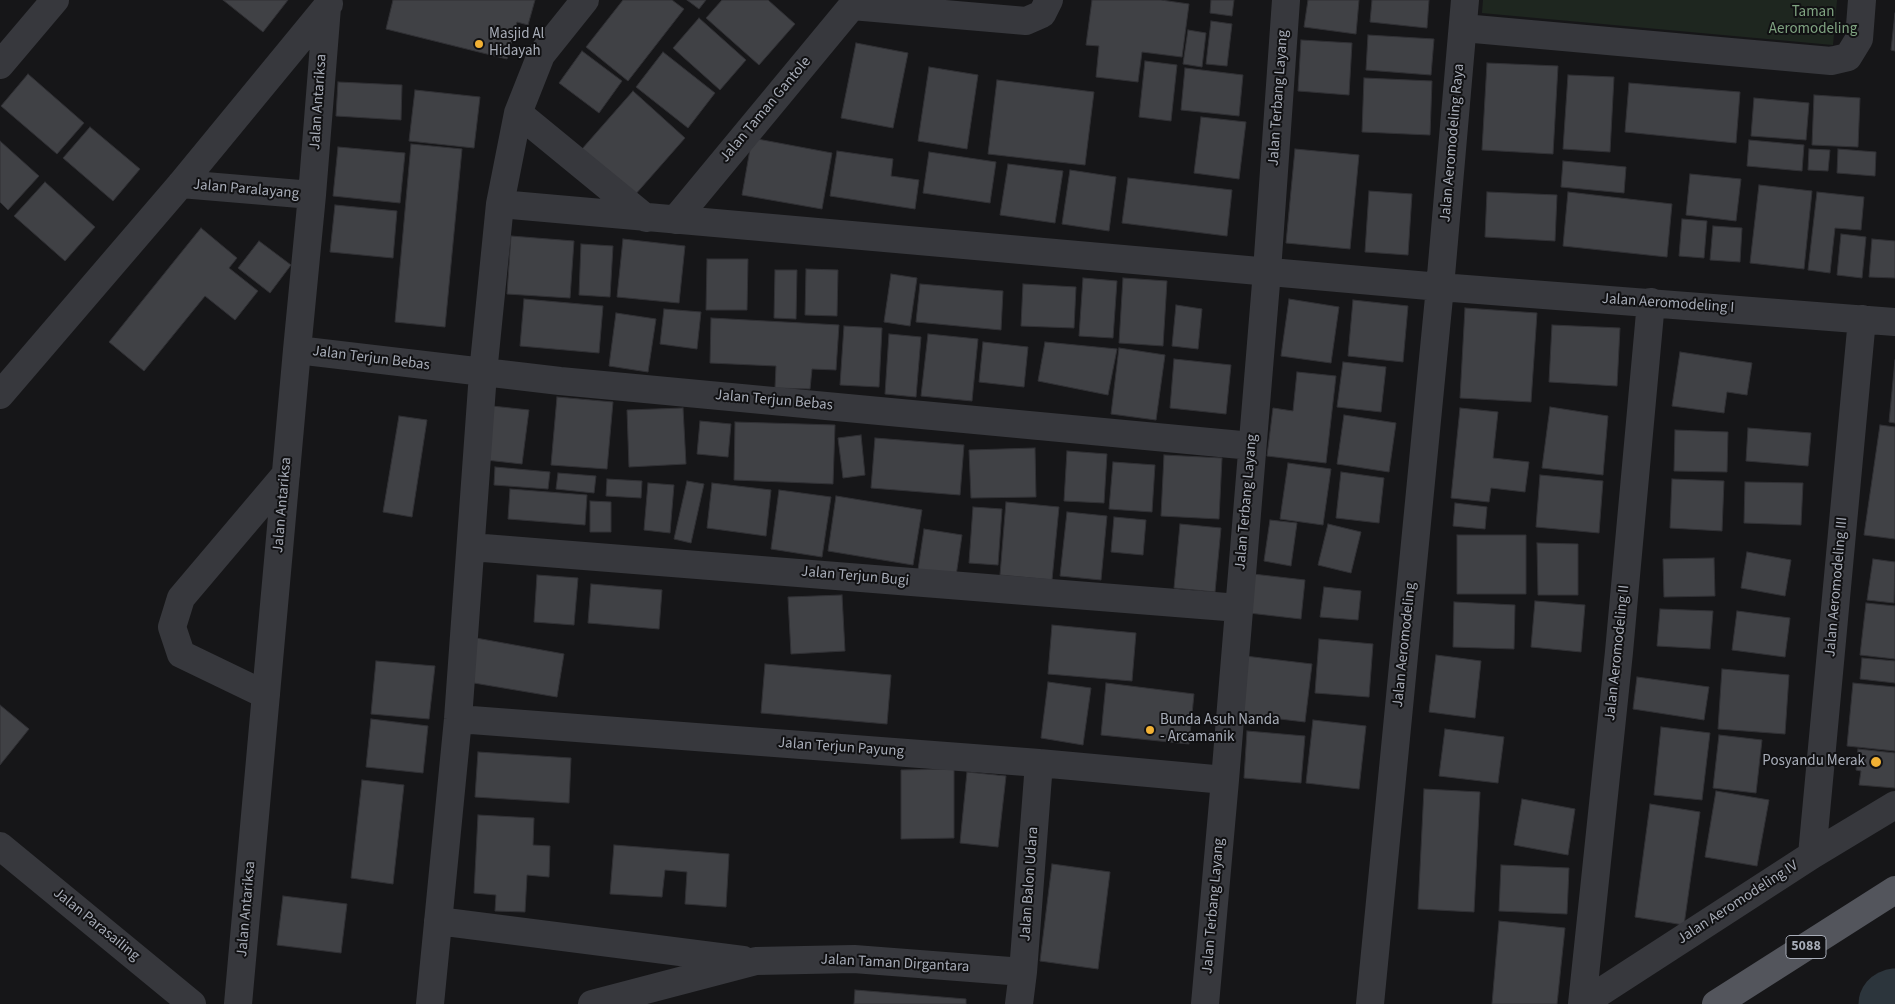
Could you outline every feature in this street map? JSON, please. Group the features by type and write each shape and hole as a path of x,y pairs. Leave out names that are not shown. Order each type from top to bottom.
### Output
{"main road":[{"name":"5088","path":"1716,1004 1895,890"}],"street":[{"path":"0,65 55,0"},
{"path":"854,3 1026,21 1042,14 1049,0"},
{"name":"Jalan Terbang Layang","path":"1205,1004 1239,608 1286,0"},
{"name":"Jalan Aeromodeling Raya","path":"1440,287 1465,0"},
{"path":"1462,28 1831,61 1848,58 1859,40 1862,0"},
{"path":"430,1004 458,719 472,547 483,373 500,204 518,113 541,55 581,1"},
{"path":"0,395 181,184 329,3"},
{"name":"Jalan Antariksa","path":"238,1004 329,3"},
{"name":"Jalan Taman Gantole","path":"675,220 854,3"},
{"path":"518,113 646,218"},
{"name":"Jalan Paralayang","path":"181,184 312,196"},
{"name":"Jalan Aeromodeling I","path":"500,204 1440,287 1895,322"},
{"name":"Jalan Aeromodeling","path":"1370,1004 1440,287"},
{"name":"Jalan Aeromodeling II","path":"1582,1004 1619,652 1651,302"},
{"name":"Jalan Aeromodeling III","path":"1812,855 1862,319"},
{"name":"Jalan Terjun Bebas","path":"297,350 560,382 1252,446"},
{"path":"266,695 181,654 172,627 181,598 286,474"},
{"name":"Jalan Terjun Bugi","path":"472,547 1239,608"},
{"name":"Jalan Terjun Payung","path":"458,719 1040,763 1225,780"},
{"name":"Jalan Balon Udara","path":"1019,1004 1040,763"},
{"name":"Jalan Aeromodeling IV","path":"1582,1004 1812,855 1895,805"},
{"name":"Jalan Parasailing","path":"0,846 192,1004"},
{"path":"438,921 756,961"},
{"name":"Jalan Taman Dirgantara","path":"592,1004 756,961 854,959 1023,972"}],"green space":[{"name":"Taman Aeromodeling","path":"1483,0 1837,0 1833,45 1482,13"}],"building":[{"path":"223,0 288,0 263,32"},
{"name":"Masjid Al Hidayah","path":"393,0 535,0 528,25 517,22 507,59 386,29"},
{"path":"623,0 672,0 684,9 628,81 586,47"},
{"path":"687,0 706,0 699,9"},
{"path":"722,0 768,0 795,24 759,65 706,18"},
{"path":"1092,0 1161,0 1189,4 1182,57 1142,52 1138,82 1096,77 1099,46 1086,45"},
{"path":"1211,0 1234,0 1232,16 1210,13"},
{"path":"1308,0 1359,0 1356,34 1304,27"},
{"path":"1372,0 1429,0 1427,28 1370,22"},
{"path":"1895,13 1895,51 1891,50"},
{"path":"699,18 746,60 720,90 673,48"},
{"path":"1211,21 1232,24 1227,66 1206,64"},
{"path":"1188,30 1206,33 1202,67 1183,64"},
{"path":"1368,35 1434,39 1431,75 1366,70"},
{"path":"1301,40 1352,43 1349,95 1298,91"},
{"path":"856,43 908,53 893,128 841,118"},
{"path":"582,51 622,81 599,113 559,83"},
{"path":"663,52 715,93 688,128 636,87"},
{"path":"1145,61 1177,65 1171,121 1139,117"},
{"path":"1487,63 1558,66 1553,154 1482,150"},
{"path":"929,67 978,75 967,149 918,141"},
{"path":"1185,68 1243,75 1239,116 1181,110"},
{"path":"28,74 84,123 57,154 1,106"},
{"path":"1568,75 1614,77 1610,152 1563,149"},
{"path":"1364,78 1432,81 1430,135 1362,132"},
{"path":"997,80 1094,92 1085,165 988,154"},
{"path":"338,82 402,85 401,120 336,116"},
{"path":"1629,83 1740,92 1736,143 1625,132"},
{"path":"415,90 480,97 474,148 409,141"},
{"path":"633,91 685,138 634,196 582,149"},
{"path":"1814,95 1860,98 1858,147 1812,145"},
{"path":"1754,98 1809,103 1806,140 1751,136"},
{"path":"1201,117 1246,122 1239,179 1194,173"},
{"path":"90,127 140,169 113,201 63,158"},
{"path":"752,138 832,153 822,209 742,195"},
{"path":"1749,140 1804,145 1802,171 1747,166"},
{"path":"0,141 39,176 8,210 0,202"},
{"path":"411,144 462,149 445,327 395,322"},
{"path":"338,147 405,153 400,203 333,196"},
{"path":"1295,149 1359,155 1350,249 1286,243"},
{"path":"1809,149 1830,150 1828,171 1808,170"},
{"path":"1838,149 1876,152 1875,176 1837,173"},
{"path":"837,151 893,159 891,176 919,180 915,209 830,196"},
{"path":"929,152 996,162 990,203 923,193"},
{"path":"1563,161 1626,167 1624,193 1561,187"},
{"path":"1008,164 1063,171 1055,223 1000,215"},
{"path":"1070,170 1116,177 1109,231 1062,224"},
{"path":"1690,174 1741,179 1736,221 1686,215"},
{"path":"1128,178 1232,190 1227,236 1122,223"},
{"path":"45,182 95,227 65,261 14,216"},
{"path":"1759,185 1812,191 1804,269 1750,263"},
{"path":"1369,191 1412,194 1408,255 1365,252"},
{"path":"1487,192 1557,195 1555,241 1485,237"},
{"path":"1568,192 1672,204 1667,257 1563,246"},
{"path":"1817,192 1864,197 1861,230 1835,228 1830,273 1808,270"},
{"path":"335,205 397,211 393,258 330,252"},
{"path":"1682,219 1707,221 1704,258 1679,256"},
{"path":"1713,226 1742,228 1740,262 1710,260"},
{"path":"201,228 237,258 229,268 258,291 235,320 205,296 144,371 109,342"},
{"path":"1841,234 1866,237 1862,278 1837,275"},
{"path":"511,236 574,241 570,298 507,294"},
{"path":"623,239 685,246 679,303 617,297"},
{"path":"1872,239 1895,241 1895,278 1869,277"},
{"path":"259,241 291,265 270,293 238,268"},
{"path":"581,244 613,246 610,297 579,295"},
{"path":"707,259 748,259 747,310 706,310"},
{"path":"806,269 838,270 837,316 805,315"},
{"path":"775,270 797,270 796,319 774,318"},
{"path":"891,274 917,278 910,326 884,322"},
{"path":"1083,278 1117,281 1113,338 1079,336"},
{"path":"1123,278 1167,281 1163,346 1119,343"},
{"path":"920,284 1003,291 1001,330 916,322"},
{"path":"1023,284 1076,287 1074,328 1021,326"},
{"path":"524,299 603,306 599,353 520,346"},
{"path":"1289,299 1339,307 1331,363 1281,356"},
{"path":"1353,300 1408,306 1403,362 1348,356"},
{"path":"1176,305 1202,309 1198,349 1172,346"},
{"path":"1465,308 1537,313 1531,402 1460,398"},
{"path":"664,309 701,312 697,349 660,344"},
{"path":"616,313 656,319 648,372 609,366"},
{"path":"711,318 839,325 836,370 812,369 810,389 775,388 776,366 710,363"},
{"path":"1552,325 1620,328 1617,386 1549,382"},
{"path":"844,326 882,328 879,387 840,385"},
{"path":"889,334 921,337 916,397 885,394"},
{"path":"928,334 978,339 972,401 921,396"},
{"path":"983,342 1028,347 1024,387 979,382"},
{"path":"1045,342 1117,349 1108,395 1038,381"},
{"path":"1119,348 1165,355 1156,420 1111,414"},
{"path":"1680,352 1752,363 1747,395 1727,392 1724,413 1672,406"},
{"path":"1174,359 1231,365 1226,414 1170,408"},
{"path":"1895,360 1895,423 1889,422"},
{"path":"1343,362 1386,367 1381,412 1337,407"},
{"path":"1297,372 1336,376 1326,463 1267,456 1273,408 1293,411"},
{"path":"557,397 613,402 607,469 551,465"},
{"path":"492,406 529,410 522,464 486,460"},
{"path":"1550,407 1608,416 1603,475 1542,468"},
{"path":"683,408 686,464 629,467 627,410"},
{"path":"1460,408 1498,412 1493,458 1529,462 1525,492 1491,488 1489,502 1451,498"},
{"path":"1344,415 1396,423 1389,472 1337,464"},
{"path":"399,416 427,420 412,517 383,512"},
{"path":"700,421 731,424 728,457 697,454"},
{"path":"735,422 835,425 833,484 734,480"},
{"path":"1880,425 1895,427 1895,539 1864,535"},
{"path":"1748,428 1811,433 1808,466 1746,461"},
{"path":"1675,430 1728,432 1727,472 1674,471"},
{"path":"861,435 865,475 843,478 838,438"},
{"path":"875,438 964,445 960,495 871,488"},
{"path":"1035,448 1036,497 971,498 969,450"},
{"path":"1067,451 1107,454 1104,503 1064,501"},
{"path":"1164,455 1222,458 1219,519 1161,516"},
{"path":"1113,462 1155,465 1152,512 1109,509"},
{"path":"1288,463 1331,469 1323,525 1280,519"},
{"path":"495,467 550,472 548,489 494,485"},
{"path":"1341,472 1384,478 1379,523 1336,518"},
{"path":"558,473 596,476 594,493 556,489"},
{"path":"1540,475 1603,481 1599,533 1536,527"},
{"path":"607,479 642,481 641,498 606,496"},
{"path":"1672,479 1724,481 1722,531 1670,528"},
{"path":"687,481 704,484 691,543 674,539"},
{"path":"1745,482 1803,483 1801,525 1744,523"},
{"path":"648,483 674,485 670,533 644,530"},
{"path":"712,483 771,490 766,536 707,528"},
{"path":"510,489 587,495 585,525 508,519"},
{"path":"779,490 831,497 822,557 771,549"},
{"path":"836,496 922,510 913,565 828,551"},
{"path":"590,501 611,502 611,532 590,532"},
{"path":"1006,502 1059,507 1052,580 1000,575"},
{"path":"1455,503 1487,507 1485,529 1453,526"},
{"path":"973,507 1002,509 998,565 969,563"},
{"path":"1067,512 1107,516 1101,580 1060,576"},
{"path":"1114,517 1146,520 1143,555 1111,552"},
{"path":"1270,520 1297,523 1291,566 1264,561"},
{"path":"1180,524 1221,528 1215,592 1174,588"},
{"path":"1328,524 1361,532 1351,573 1318,565"},
{"path":"924,529 962,535 956,576 918,570"},
{"path":"1457,535 1526,535 1526,594 1457,594"},
{"path":"1537,543 1578,544 1578,595 1538,595"},
{"path":"1747,552 1791,560 1785,596 1741,588"},
{"path":"1714,558 1715,596 1664,597 1663,559"},
{"path":"1873,559 1895,562 1894,603 1867,600"},
{"path":"1253,574 1305,580 1301,619 1249,613"},
{"path":"537,575 578,578 574,625 534,622"},
{"path":"591,584 662,590 659,629 588,623"},
{"path":"1324,587 1361,591 1358,620 1320,617"},
{"path":"842,595 845,651 791,654 788,597"},
{"path":"1535,601 1585,605 1581,652 1531,647"},
{"path":"1454,602 1515,605 1514,649 1453,647"},
{"path":"1866,603 1895,606 1895,659 1860,655"},
{"path":"1660,609 1713,611 1710,649 1657,646"},
{"path":"1737,611 1790,618 1785,657 1732,650"},
{"path":"1052,625 1136,633 1132,681 1048,674"},
{"path":"476,638 564,654 557,697 468,682"},
{"path":"1319,639 1373,644 1369,697 1315,693"},
{"path":"1436,655 1481,661 1475,718 1429,712"},
{"path":"1245,656 1312,664 1305,722 1238,714"},
{"path":"1862,658 1895,661 1895,683 1860,679"},
{"path":"376,661 435,666 429,719 371,714"},
{"path":"765,664 891,675 887,724 761,713"},
{"path":"1722,669 1789,675 1785,734 1718,729"},
{"path":"1637,677 1709,687 1704,720 1633,709"},
{"path":"1048,682 1091,688 1083,745 1041,738"},
{"path":"1106,683 1194,694 1189,744 1101,735"},
{"path":"1853,683 1895,687 1895,751 1847,746"},
{"path":"0,705 29,729 0,765"},
{"path":"371,719 428,726 423,773 366,767"},
{"path":"1313,720 1366,726 1359,789 1306,783"},
{"path":"1661,727 1710,733 1702,800 1654,795"},
{"path":"1445,729 1504,737 1498,783 1439,776"},
{"path":"1247,731 1305,736 1301,783 1244,778"},
{"path":"1719,735 1762,740 1756,793 1713,788"},
{"name":"Posyandu Merak","path":"1858,749 1895,753 1895,788 1859,785 1861,771 1856,770"},
{"path":"478,752 571,758 569,803 475,797"},
{"path":"954,769 954,838 901,839 901,770"},
{"path":"967,772 1006,776 998,847 960,843"},
{"path":"362,780 404,785 393,884 351,878"},
{"path":"1424,789 1480,792 1474,912 1418,909"},
{"path":"1716,791 1769,800 1757,866 1705,857"},
{"path":"1522,799 1575,809 1568,855 1514,845"},
{"path":"1650,804 1700,812 1684,925 1635,917"},
{"path":"478,815 534,818 533,845 550,846 549,877 527,875 525,912 495,911 496,895 474,893"},
{"path":"614,845 729,854 726,907 685,904 687,872 665,870 662,897 610,894"},
{"path":"1052,864 1110,872 1098,969 1040,961"},
{"path":"1501,865 1569,868 1567,914 1499,911"},
{"path":"283,896 347,904 341,953 277,945"},
{"path":"1499,921 1565,928 1557,1004 1492,1004"},
{"path":"855,990 966,999 966,1004 854,1004"}],"place":[{"name":"Masjid Al Hidayah","path":"479,44"},
{"name":"Bunda Asuh Nanda - Arcamanik","path":"1150,730"},
{"name":"Posyandu Merak","path":"1876,762"}]}
